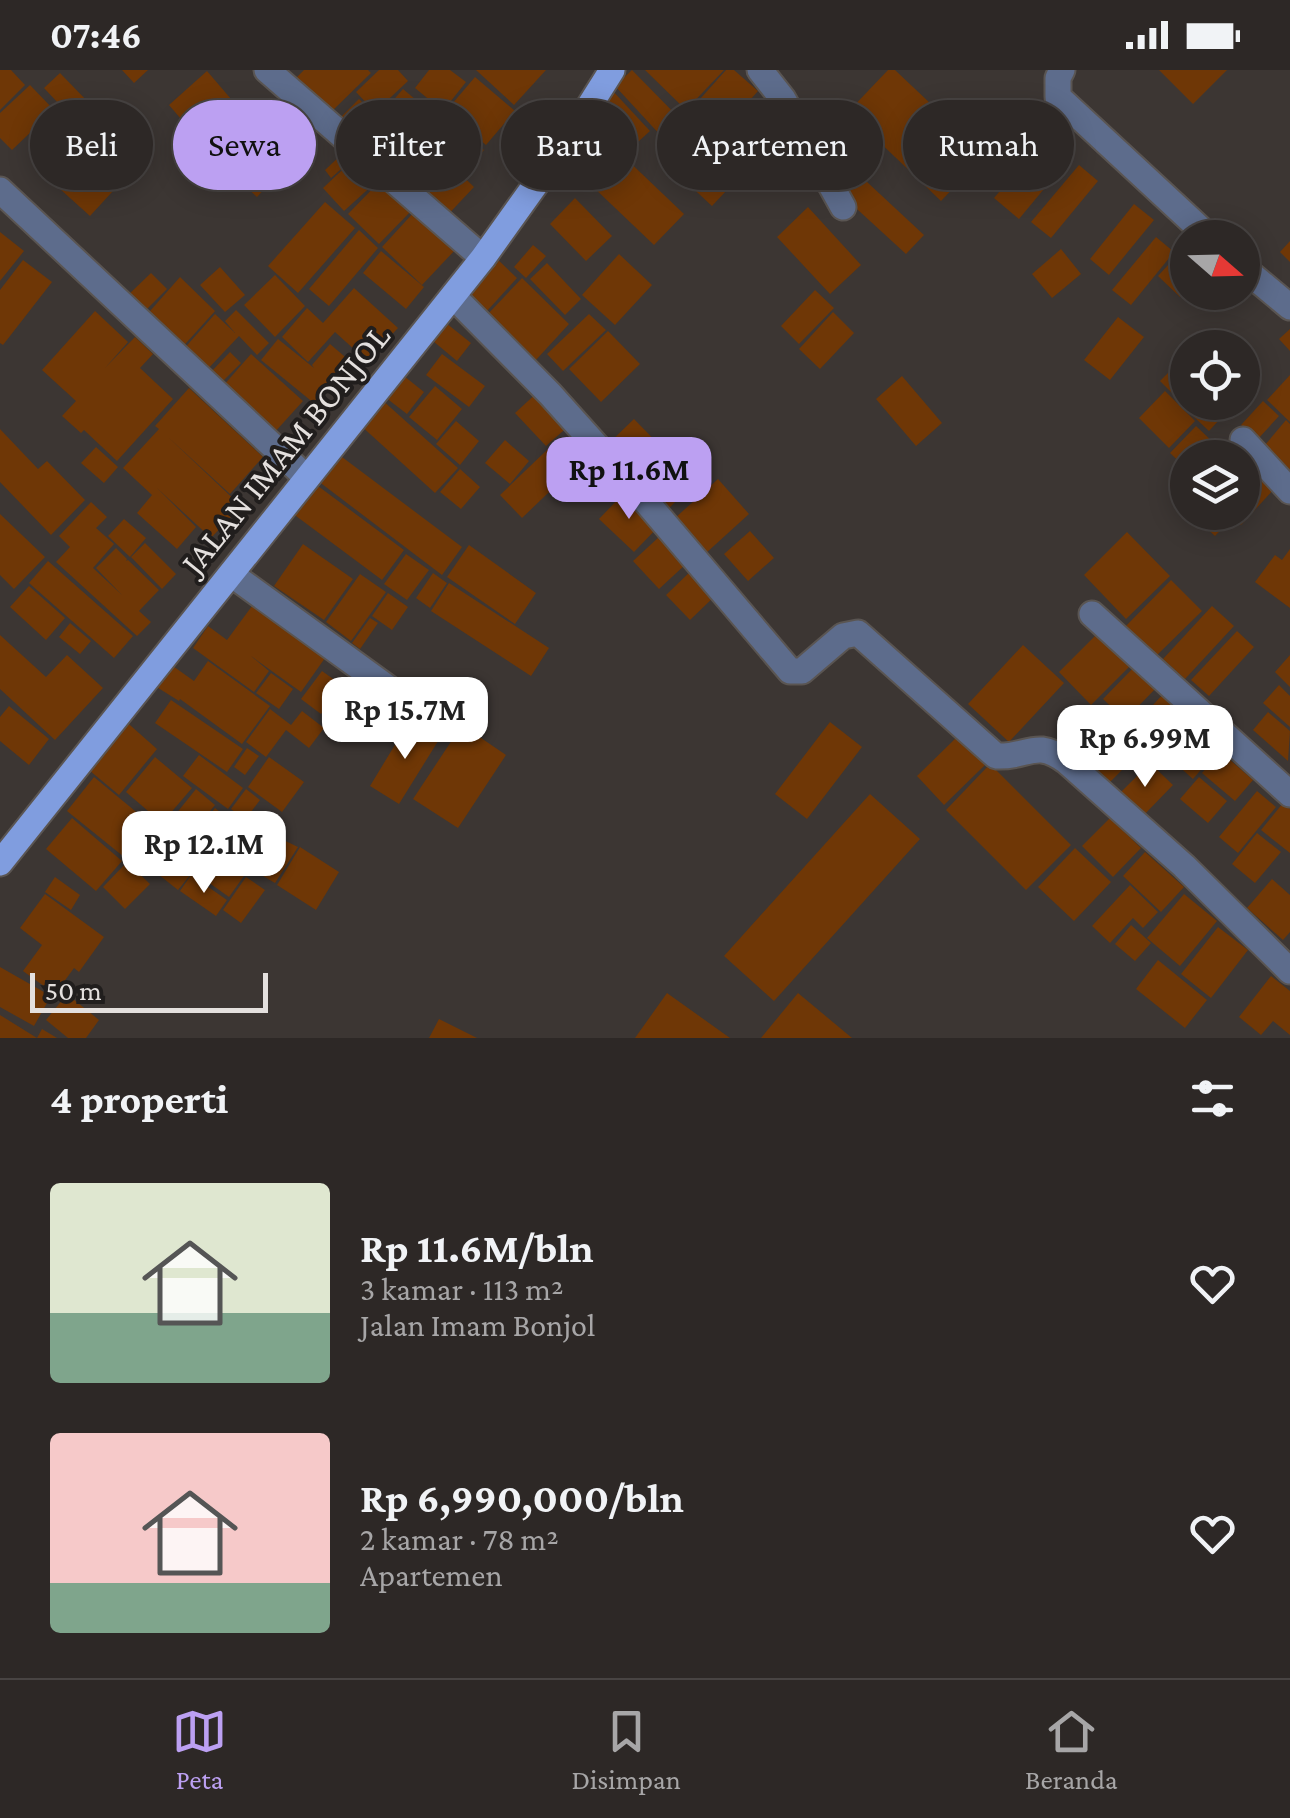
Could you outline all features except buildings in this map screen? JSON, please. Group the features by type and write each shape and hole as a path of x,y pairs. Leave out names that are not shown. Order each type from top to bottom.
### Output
{"main road":[{"name":"JALAN IMAM BONJOL","path":"0,863 483,258 612,70"}],"street":[{"path":"267,70 483,258"},
{"path":"760,70 784,99 843,207"},
{"path":"1062,70 1058,98 1190,220"},
{"path":"0,190 307,478"},
{"path":"1260,281 1290,307"},
{"path":"453,296 612,463 790,671 802,672 843,636 858,633 996,756 1010,757 1034,748 1050,750 1066,762 1184,866 1290,970"},
{"path":"1260,458 1290,491"},
{"path":"231,574 435,722"},
{"path":"1092,614 1290,794"}]}
